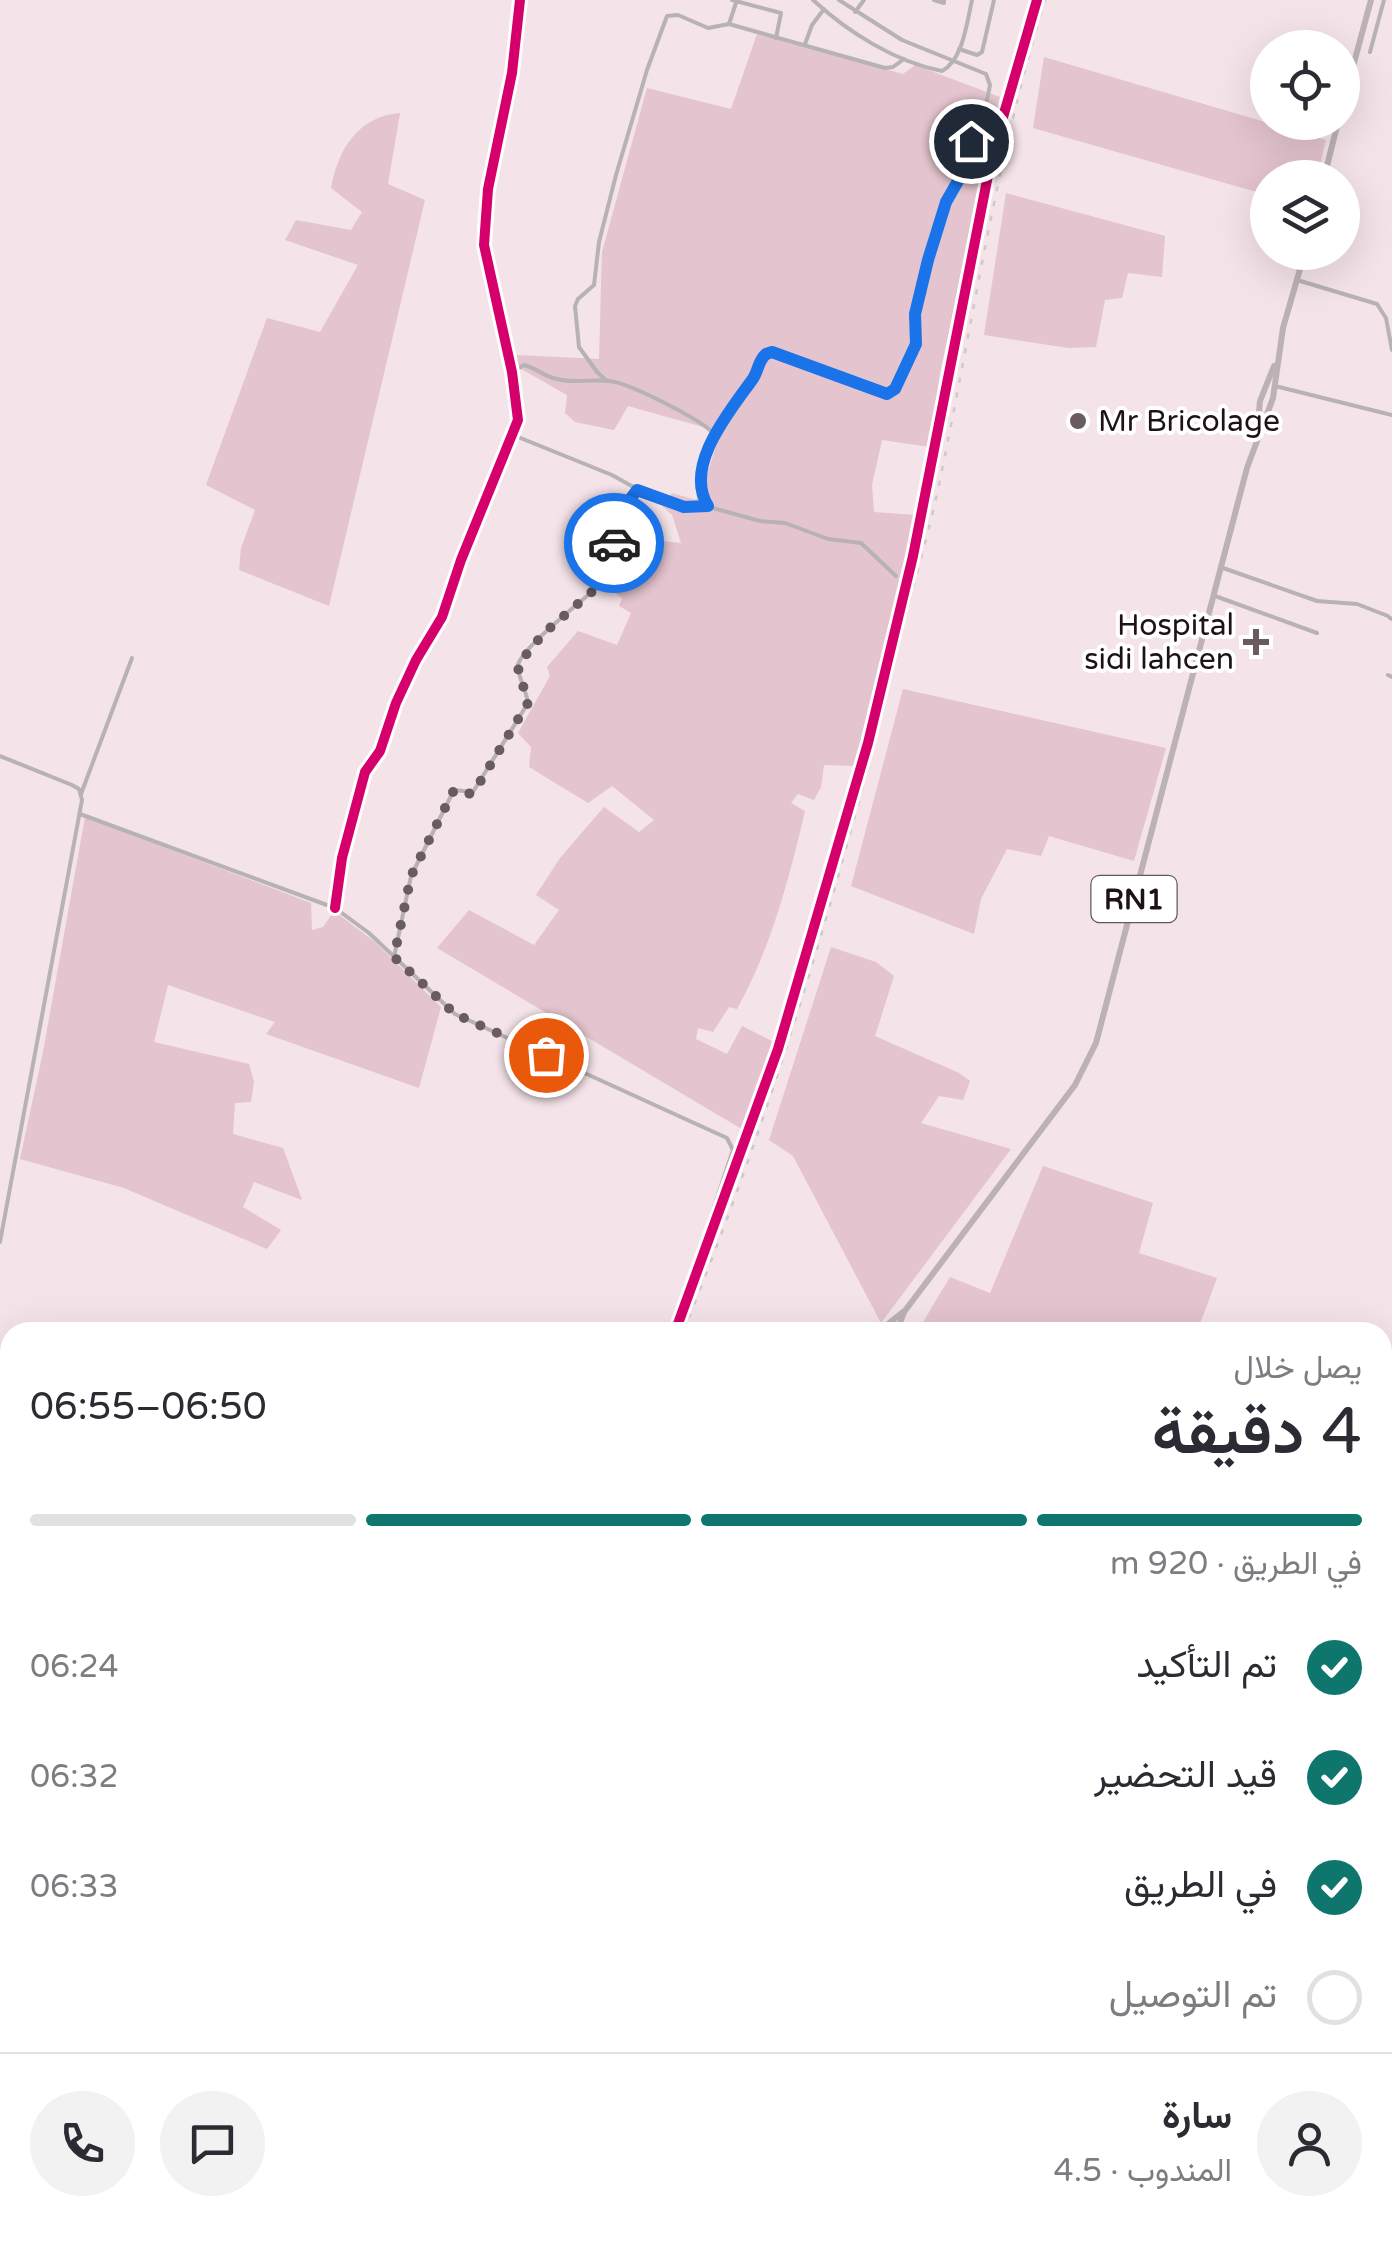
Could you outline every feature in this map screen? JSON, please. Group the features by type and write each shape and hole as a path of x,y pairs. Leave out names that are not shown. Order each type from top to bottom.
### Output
{"main road":[{"path":"1360,44 1373,0"},
{"name":"RN1","path":"892,1322 904,1312 1038,1137 1075,1085 1092,1053 1223,568 1264,407 1266,383 1276,362 1300,270"},
{"name":"RN1","path":"1264,407 1276,386 1276,362"},
{"path":"1266,383 1276,386"},
{"name":"RN1","path":"900,1322 904,1312"}],"street":[{"path":"335,908 342,858 365,772 380,751 416,660 442,617 519,415 484,245 488,190 512,73 520,0"},
{"path":"730,24 735,0 782,15 776,38"},
{"path":"758,7 765,0"},
{"path":"813,0 871,42 904,59 942,71 954,61 972,0"},
{"path":"708,506 701,486 705,460 715,435 766,354 772,352 887,394 895,389 916,344 915,314 936,232 946,202 962,174 969,145 983,120 990,85 986,74 902,40 839,0"},
{"path":"855,12 864,0"},
{"path":"934,0 944,0"},
{"path":"959,48 982,52 994,0"},
{"path":"679,1322 778,1049 817,928 868,743 913,556 992,155 1037,0"},
{"path":"1370,52 1384,1 1373,0"},
{"path":"804,46 808,31 824,10"},
{"path":"715,435 668,403 607,380 579,348 575,306 594,285 599,242 613,185 664,22 675,14 708,28 730,24 885,68 893,68 904,59"},
{"path":"1297,280 1377,304 1386,318 1392,347"},
{"path":"512,372 527,365 553,378 607,380"},
{"path":"592,366 594,381"},
{"path":"1276,386 1392,415"},
{"path":"513,435 684,507 708,506 785,523 828,539 861,543 896,576"},
{"path":"394,957 411,876 435,832 448,795 454,790 466,794 474,790 512,731 528,703 518,668 520,662 542,634 601,584 614,567 615,534 625,506 638,490"},
{"path":"1223,568 1317,601 1357,604 1390,618"},
{"path":"1215,596 1317,633"},
{"path":"0,1242 63,887 80,814 80,794 132,658"},
{"path":"0,756 72,785 80,794"},
{"path":"80,814 335,908 369,932 455,1014 727,1138 733,1150 697,1258"}],"shaded area":[{"path":"757,34 903,74 915,65 1000,97 940,373 930,447 882,440 872,485 874,512 916,515 856,766 824,765 821,787 814,800 798,794 791,803 805,811 760,962 737,1009 729,1007 713,1032 698,1028 696,1039 727,1054 742,1026 774,1042 745,1131 437,948 469,910 534,945 559,910 536,895 560,858 604,807 639,832 654,820 612,786 588,803 529,767 531,747 518,733 550,676 547,667 578,631 617,645 631,613 619,606 622,598 604,584 619,564 640,569 653,540 681,543 672,515 662,506 672,493 696,500 721,432 628,406 614,430 575,422 565,413 567,395 516,366 516,355 599,359 602,252 647,88 731,109"},
{"path":"1044,57 1250,118 1250,140 1326,140 1321,160 1250,160 1250,190 1033,128"},
{"path":"400,113 388,184 425,200 329,606 239,570 241,548 255,510 206,485 267,318 320,332 358,265 285,240 296,220 351,230 362,212 331,188 339,161 352,137 362,128"},
{"path":"1006,193 1165,236 1162,277 1128,273 1122,298 1105,300 1096,347 1068,348 984,335"},
{"path":"903,689 1166,748 1134,861 1049,836 1041,856 1007,849 981,899 974,934 851,886"},
{"path":"85,817 311,903 312,930 323,927 334,911 375,942 441,1007 419,1088 266,1034 275,1022 168,985 154,1042 249,1064 254,1082 251,1102 235,1103 233,1134 283,1148 302,1200 254,1182 243,1207 281,1230 267,1249 124,1188 20,1159"},
{"path":"831,947 876,962 894,976 875,1036 970,1081 963,1100 939,1096 921,1123 1011,1149 880,1322 793,1156 769,1140"},
{"path":"1043,1166 1153,1203 1139,1253 1217,1278 1201,1322 923,1322 950,1277 990,1293"}],"railway":[{"path":"687,1322 778,1072 858,806 933,511 998,184 1045,0"}],"cycle path":[{"path":"335,908 342,858 365,772 380,751 416,660 442,617 518,420 512,372 484,245 488,189 512,73 520,0"},
{"path":"679,1322 778,1049 868,743 913,556 992,155 1037,0"}],"way so far":[{"path":"546,1055 455,1014 394,957 411,876 435,832 448,795 454,790 471,794 480,782 528,703 518,668 520,662 544,633 601,584 615,564 614,543"}],"place":[{"name":"Mr Bricolage","path":"1078,421"},
{"name":"Hospital sidi lahcen","path":"1256,642"}],"route":[{"path":"614,543 625,506 637,490 684,507 708,506 701,491 705,460 715,435 766,354 772,352 887,394 895,389 916,344 915,314 936,232 946,202 960,180 971,141"}]}
